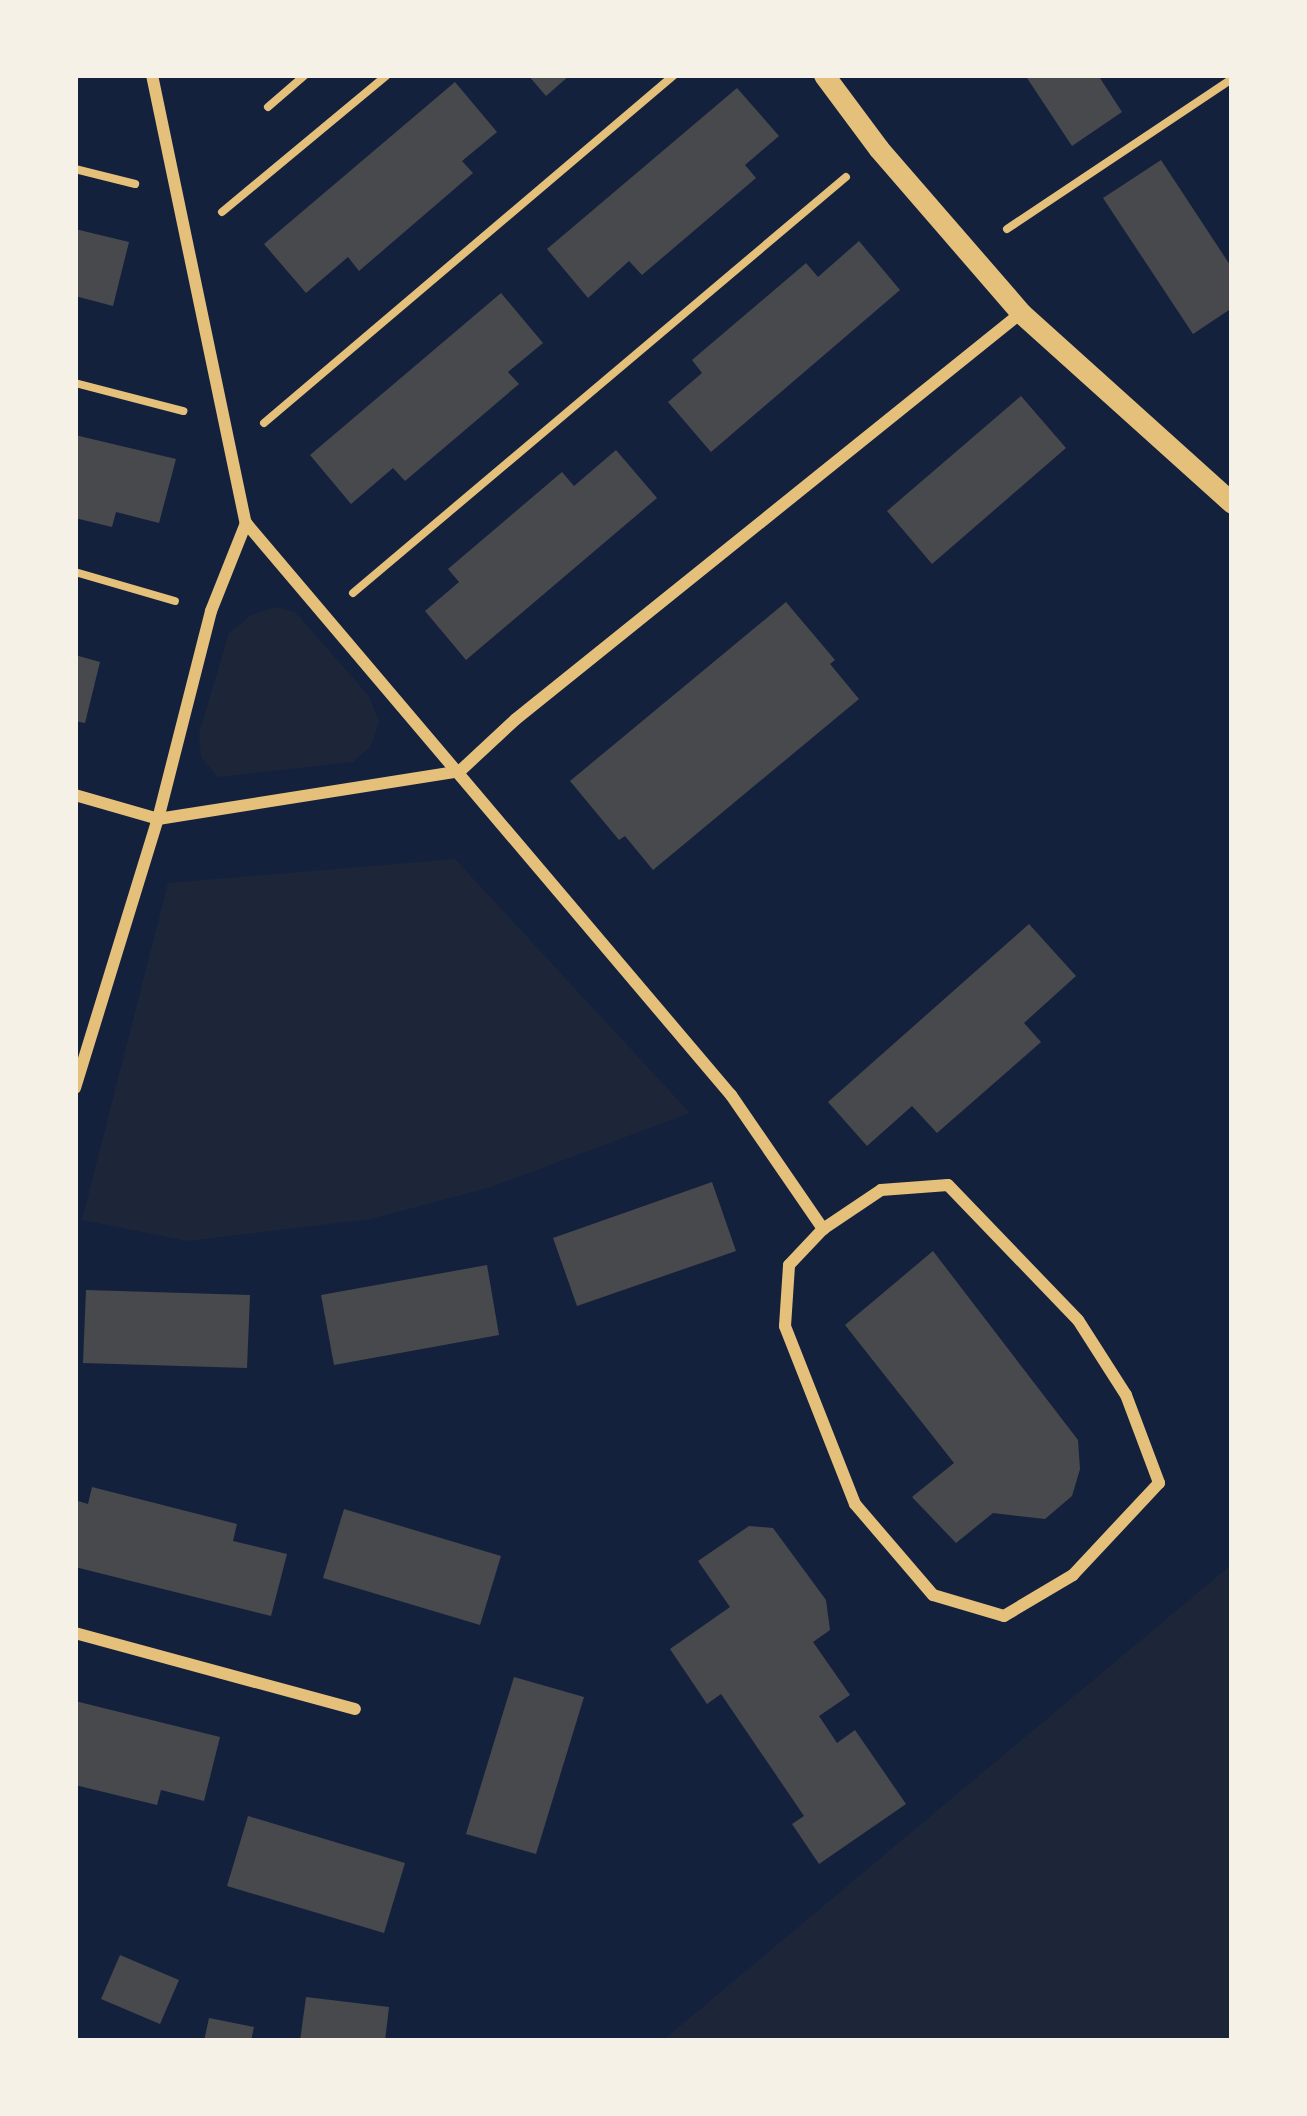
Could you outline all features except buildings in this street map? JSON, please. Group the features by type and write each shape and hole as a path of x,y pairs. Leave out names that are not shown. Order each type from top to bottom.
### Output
{"street":[{"path":"152,75 246,523 730,1095 823,1229"},
{"path":"824,75 879,149 1021,313 1232,503"},
{"path":"75,794 158,819 460,771 516,719 1021,313"},
{"path":"75,1088 158,819 211,611 246,523"},
{"path":"948,1184 1078,1320 1126,1395 1160,1483 1072,1575 1004,1616 932,1595 854,1504 785,1326 789,1265 823,1229 881,1190 948,1184"},
{"path":"75,1633 355,1709"}],"path":[{"path":"268,107 305,75"},
{"path":"186,242 387,75"},
{"path":"231,451 674,75"},
{"path":"1011,226 1232,80"},
{"path":"324,617 879,149"},
{"path":"75,169 177,195"},
{"path":"75,383 225,422"},
{"path":"75,572 211,611"}],"shaded area":[{"path":"276,607 295,612 369,696 379,722 371,746 353,762 218,777 201,757 199,734 229,633 251,615"},
{"path":"455,859 690,1113 491,1187 371,1219 187,1241 82,1220 168,883"},
{"path":"1232,1564 1232,2041 662,2041"}]}
